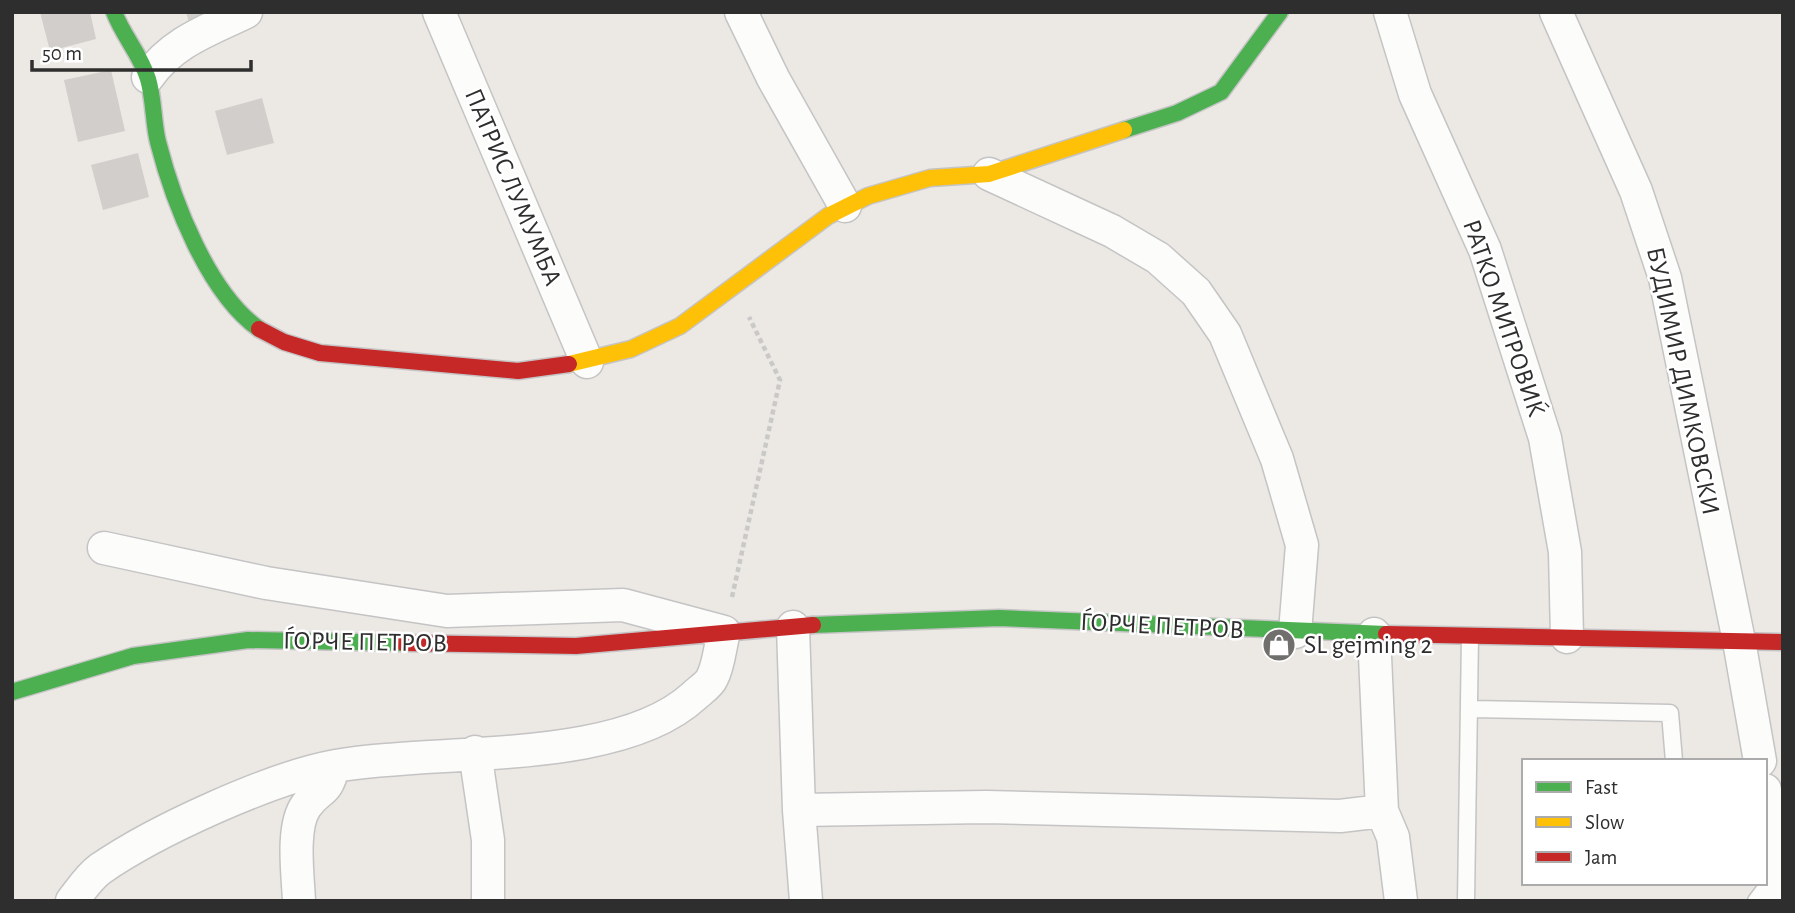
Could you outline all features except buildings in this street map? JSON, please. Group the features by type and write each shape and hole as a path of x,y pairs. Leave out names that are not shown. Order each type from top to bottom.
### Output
{"street":[{"path":"114,12 119,30 148,77 153,122 185,220 218,282 251,323 290,346 320,353 518,371 587,362 631,349 680,327 845,206 868,196 930,178 989,174 1177,113 1222,92 1280,12"},
{"path":"148,77 160,59 179,44 246,12"},
{"name":"ПАТРИС ЛУМУМБА","path":"439,12 587,362"},
{"path":"741,12 773,78 845,206"},
{"name":"РАТКО МИТРОВИЌ","path":"1390,12 1415,94 1485,250 1545,438 1565,552 1567,637"},
{"name":"БУДИМИР ДИМКОВСКИ","path":"1556,12 1636,191 1665,278 1739,641"},
{"path":"989,174 1112,231 1158,258 1196,292 1225,334 1277,459 1303,545 1295,632"},
{"path":"72,901 97,871 146,842 236,801 333,767 475,752 546,749 617,736 676,712 712,680 724,632 623,605 447,611 266,583 104,548"},
{"name":"ЃОРЧЕ ПЕТРОВ","path":"12,692 133,656 248,640 576,646 793,627 999,618 1295,632 1783,642"},
{"path":"793,627 799,810 806,901"},
{"path":"1374,634 1382,811 1393,837 1401,901"},
{"path":"1739,641 1759,759"},
{"path":"475,752 488,841 488,901"},
{"path":"299,901 296,847 305,807 330,785 333,767"},
{"path":"799,810 986,807 1340,816 1382,811"},
{"path":"1767,814 1773,884"}],"lane":[{"path":"1466,901 1470,636"},
{"path":"1470,709 1670,713 1674,759"},
{"path":"1756,901 1773,884"}],"path":[{"path":"724,632 780,380 735,285"}],"traffic: fast":[{"path":"114,12 148,79 156,134 183,218 209,270 224,293 259,329"},
{"path":"1124,130 1177,113 1221,92 1280,12"},
{"path":"813,625 999,618 1386,634"},
{"path":"12,692 133,656 248,640 403,643"}],"traffic: slow":[{"path":"569,364 631,349 680,326 828,216 868,196 930,178 989,174 1124,130"}],"traffic: jam":[{"path":"259,329 284,342 320,353 518,371 569,364"},
{"path":"403,643 576,646 813,625"},
{"path":"1386,634 1783,642"}],"place":[{"name":"SL gejming 2","path":"1279,645"}]}
